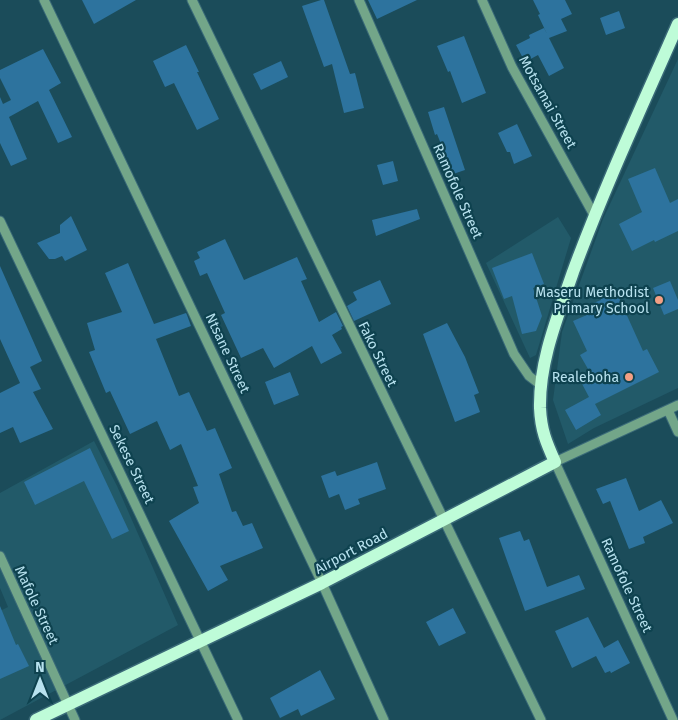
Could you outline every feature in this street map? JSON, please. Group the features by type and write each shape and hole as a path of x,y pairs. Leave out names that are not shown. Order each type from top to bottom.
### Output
{"main road":[{"path":"555,462 542,434 540,407 545,358 594,215 678,24"},
{"name":"Airport Road","path":"36,720 322,584 555,462"}],"street":[{"name":"Ntsane Street","path":"44,0 322,584 384,720"},
{"name":"Fako Street","path":"192,0 541,720"},
{"name":"Ramofole Street","path":"359,0 514,354 528,376 542,386"},
{"name":"Motsamai Street","path":"482,0 512,67 594,215"},
{"name":"Sekese Street","path":"0,221 238,720"},
{"name":"Airport Road","path":"555,462 678,405"},
{"path":"668,410 678,432"},
{"name":"Ramofole Street","path":"555,462 673,720"},
{"name":"Mafole Street","path":"0,556 75,720"}],"shaded area":[{"path":"678,59 678,388 594,428 568,444 553,400 562,332 603,219"},
{"path":"558,217 571,238 536,355 530,358 486,263"},
{"path":"94,441 117,486 178,625 0,720 0,611 8,607 0,588 0,493"}],"building":[{"path":"82,0 136,0 94,24"},
{"path":"324,0 350,74 355,73 364,108 344,113 332,64 324,67 302,6"},
{"path":"368,0 417,0 377,19"},
{"path":"533,0 565,0 572,14 561,19 567,31 549,38 564,68 549,76 538,55 525,62 516,45 530,38 529,35 544,28 547,34"},
{"path":"619,11 625,28 606,35 600,18"},
{"path":"464,36 486,93 462,103 450,71 448,72 437,46"},
{"path":"186,45 219,119 197,130 174,83 165,87 153,61"},
{"path":"43,49 61,83 49,90 72,137 58,143 38,101 9,117 27,159 11,166 0,143 0,97 3,104 11,100 0,78 0,70"},
{"path":"281,61 288,77 261,90 253,74"},
{"path":"444,107 465,170 453,174 437,134 435,135 428,112"},
{"path":"517,124 532,156 514,164 510,152 507,152 498,133"},
{"path":"393,161 398,181 383,185 377,165"},
{"path":"655,168 670,203 678,199 678,231 632,251 619,224 642,212 628,179"},
{"path":"417,209 420,219 376,236 372,220"},
{"path":"71,216 87,250 65,261 62,256 49,259 37,243 60,233 60,225"},
{"path":"225,239 244,280 297,257 307,279 301,281 319,322 336,312 343,326 341,327 342,329 332,335 342,353 321,364 312,346 274,368 263,348 241,358 221,315 225,313 207,273 200,276 194,261 200,258 197,252"},
{"path":"532,253 544,284 533,288 542,316 536,331 522,334 512,296 504,299 492,268"},
{"path":"128,263 154,324 186,313 187,315 191,326 156,339 179,396 189,392 207,431 215,428 232,468 219,474 232,512 236,511 243,526 252,523 263,548 220,566 228,580 208,591 169,521 199,503 193,487 198,486 181,444 170,450 157,421 130,434 110,391 106,393 89,352 95,350 87,323 122,312 105,273"},
{"path":"0,266 42,361 30,367 41,389 33,392 53,429 20,443 13,427 0,433 0,393 20,383 0,339"},
{"path":"380,280 391,304 354,321 347,306 357,300 353,292"},
{"path":"670,281 678,300 678,309 664,315 653,288"},
{"path":"615,289 643,351 647,349 659,372 595,404 601,415 576,430 565,410 589,397 581,382 592,376 580,355 587,351 573,321 589,314 586,306 601,300 599,296"},
{"path":"447,323 465,357 479,393 474,395 480,412 455,422 423,334"},
{"path":"290,372 299,395 274,405 265,382"},
{"path":"90,448 129,531 112,539 84,481 35,505 24,482"},
{"path":"377,462 386,489 358,499 360,504 345,510 339,494 329,498 321,476 335,471 337,476"},
{"path":"626,478 639,511 661,500 673,523 643,537 645,543 629,549 610,501 603,504 596,489"},
{"path":"520,531 524,541 529,539 547,587 579,575 585,589 525,611 499,538"},
{"path":"0,606 16,645 18,644 29,666 0,679"},
{"path":"453,608 466,633 439,646 426,622"},
{"path":"588,617 604,648 618,640 630,663 611,673 610,671 605,673 596,656 572,668 555,631"},
{"path":"320,670 335,699 301,716 298,709 280,718 270,698"}],"place":[{"name":"Maseru Methodist Primary School","path":"659,300"},
{"name":"Realeboha","path":"629,377"}]}
